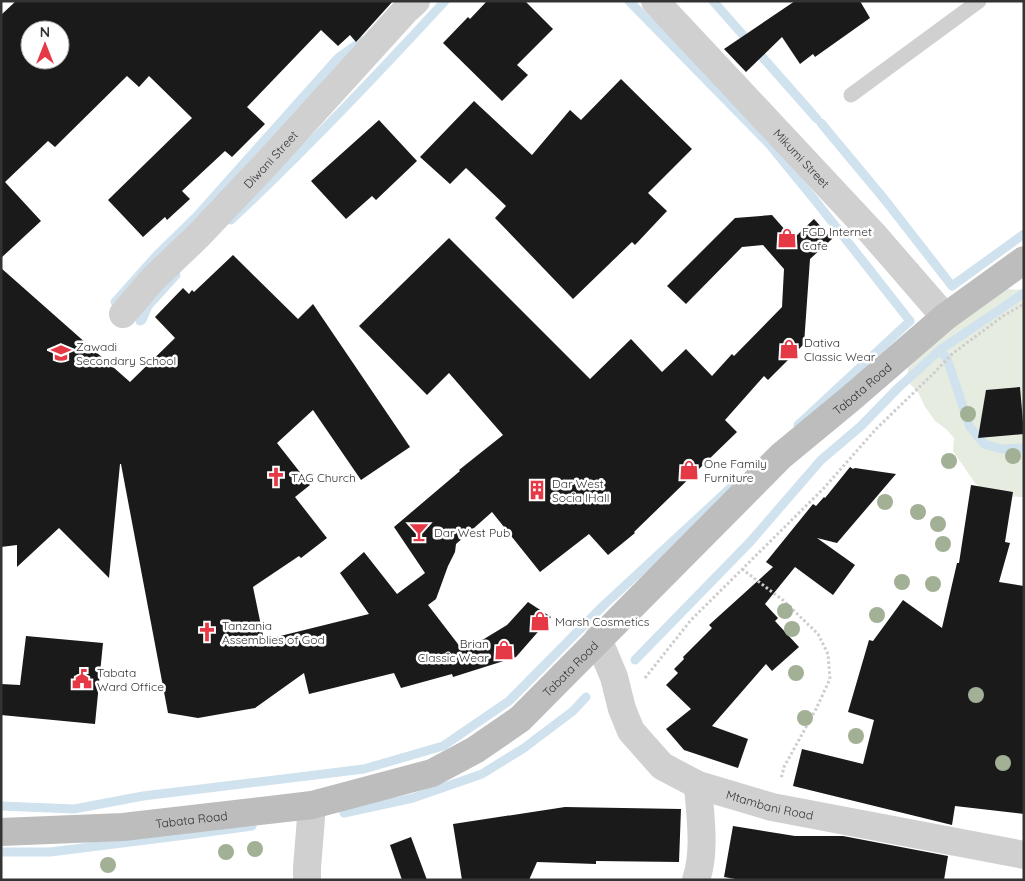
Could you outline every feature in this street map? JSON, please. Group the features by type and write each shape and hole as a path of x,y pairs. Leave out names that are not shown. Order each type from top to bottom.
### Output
{"main road":[{"name":"Tabata Road","path":"1,832 122,827 312,805 432,773 475,750 520,719 781,456 946,317 1024,260"}],"street":[{"name":"Diwani Street","path":"122,314 152,280 199,235 268,162 416,1"},
{"name":"Mikumi Street","path":"655,1 873,234 946,317"},
{"name":"Mtambani Road","path":"598,639 614,677 622,709 631,731 662,766 698,785 772,807 1024,855"},
{"path":"696,880 701,853 698,785"},
{"path":"307,880 312,805"}],"lane":[{"path":"851,95 980,1"}],"path":[{"path":"622,709 691,620 824,488 876,429 952,354 1003,316 1024,304"},
{"path":"742,569 784,601 818,634 828,654 830,679 784,767 772,807"}],"shaded area":[{"path":"1007,289 1024,290 1024,497 989,496 975,483 953,451 954,438 935,421 918,392 907,381 908,368 919,357 956,324"}],"building":[{"path":"16,1 393,1 356,42 350,35 338,46 321,30 247,107 265,124 232,157 225,151 182,191 190,199 167,220 165,217 143,237 108,200 192,118 149,76 139,87 127,76 55,147 48,141 5,182 41,221 1,258 1,15"},
{"path":"487,1 525,1 553,29 517,65 528,75 502,101 443,43 468,17 470,19"},
{"path":"795,1 860,1 870,18 815,57 813,54 800,64 782,37 746,72 724,49"},
{"path":"621,79 692,149 648,193 667,211 635,245 632,242 573,299 495,218 506,206 466,168 450,184 420,157 474,101 532,155 570,110 581,120"},
{"path":"379,120 417,161 376,200 372,196 346,219 311,181"},
{"path":"772,215 793,239 814,219 832,239 810,259 804,344 768,380 764,376 725,420 737,432 635,533 608,555 589,534 540,572 492,512 456,544 455,552 436,599 428,605 461,648 484,639 507,625 528,602 551,617 516,657 453,677 452,674 401,688 394,673 309,694 304,673 255,708 198,718 168,713 121,464 109,578 59,528 17,567 17,545 1,547 1,268 130,382 175,338 155,317 183,288 189,294 192,290 194,292 233,255 298,319 313,304 410,447 361,480 313,410 277,443 310,485 295,497 327,538 301,558 299,556 253,587 264,640 369,614 340,573 364,552 397,594 425,573 394,527 459,470 503,435 449,373 427,395 359,326 449,238 590,379 631,339 662,372 686,349 712,376 732,354 734,356 782,307 784,269 763,245 742,247 686,304 667,286 735,218"},
{"path":"1020,387 1024,434 978,438 986,390"},
{"path":"850,467 853,469 896,474 837,543 817,538 855,565 833,595 795,567 765,604 778,618 775,621 799,647 772,671 766,664 712,726 748,739 738,768 684,750 666,729 691,709 666,685 678,673 674,669 684,659 683,657 712,628 709,625 773,567 766,562 813,504 816,506 825,498"},
{"path":"971,485 1013,492 1005,542 1010,543 999,582 1024,586 1024,814 955,806 952,825 793,786 802,749 863,764 874,720 848,712 869,640 873,641 903,600 942,628 957,563 959,563"},
{"name":"Tabata Ward Office","path":"26,636 103,643 95,724 1,715 1,684 20,685"},
{"path":"565,807 681,809 679,862 596,861 596,864 537,862 529,880 462,880 453,824"},
{"path":"733,826 795,836 843,836 948,856 944,880 741,880 724,877"},
{"path":"411,837 427,880 402,880 390,845"}],"waterway":[{"path":"231,220 340,112 445,1"},
{"path":"629,1 769,144 910,321 798,425"},
{"path":"713,1 817,119"},
{"path":"115,302 157,255 196,217 338,58 362,41"},
{"path":"821,123 885,200 952,286 1024,234"},
{"path":"140,321 148,306 176,275"},
{"path":"635,660 750,542 821,460 861,426 898,388 940,350 1024,293"},
{"path":"940,350 947,359 970,427 984,444 1001,449 1024,448"},
{"path":"1,806 74,809 143,796 364,769 443,746 509,701 604,605 739,480"},
{"path":"344,813 413,798 482,774 524,748 573,711 586,697"},
{"path":"1,852 50,852 252,826"}],"place":[{"name":"FGD Internet Cafe","path":"787,238"},
{"name":"Dativa Classic Wear","path":"789,349"},
{"name":"Zawadi Secondary School","path":"61,353"},
{"name":"One Family Furniture","path":"689,470"},
{"name":"TAG Church","path":"276,477"},
{"name":"Dar West Socia lHall","path":"537,490"},
{"name":"Dar West Pub","path":"419,532"},
{"name":"Marsh Cosmetics","path":"540,621"},
{"name":"Tanzania Assemblies of God","path":"207,632"},
{"name":"Brian Classic Wear","path":"504,650"},
{"name":"Tabata Ward Office","path":"82,679"}]}
